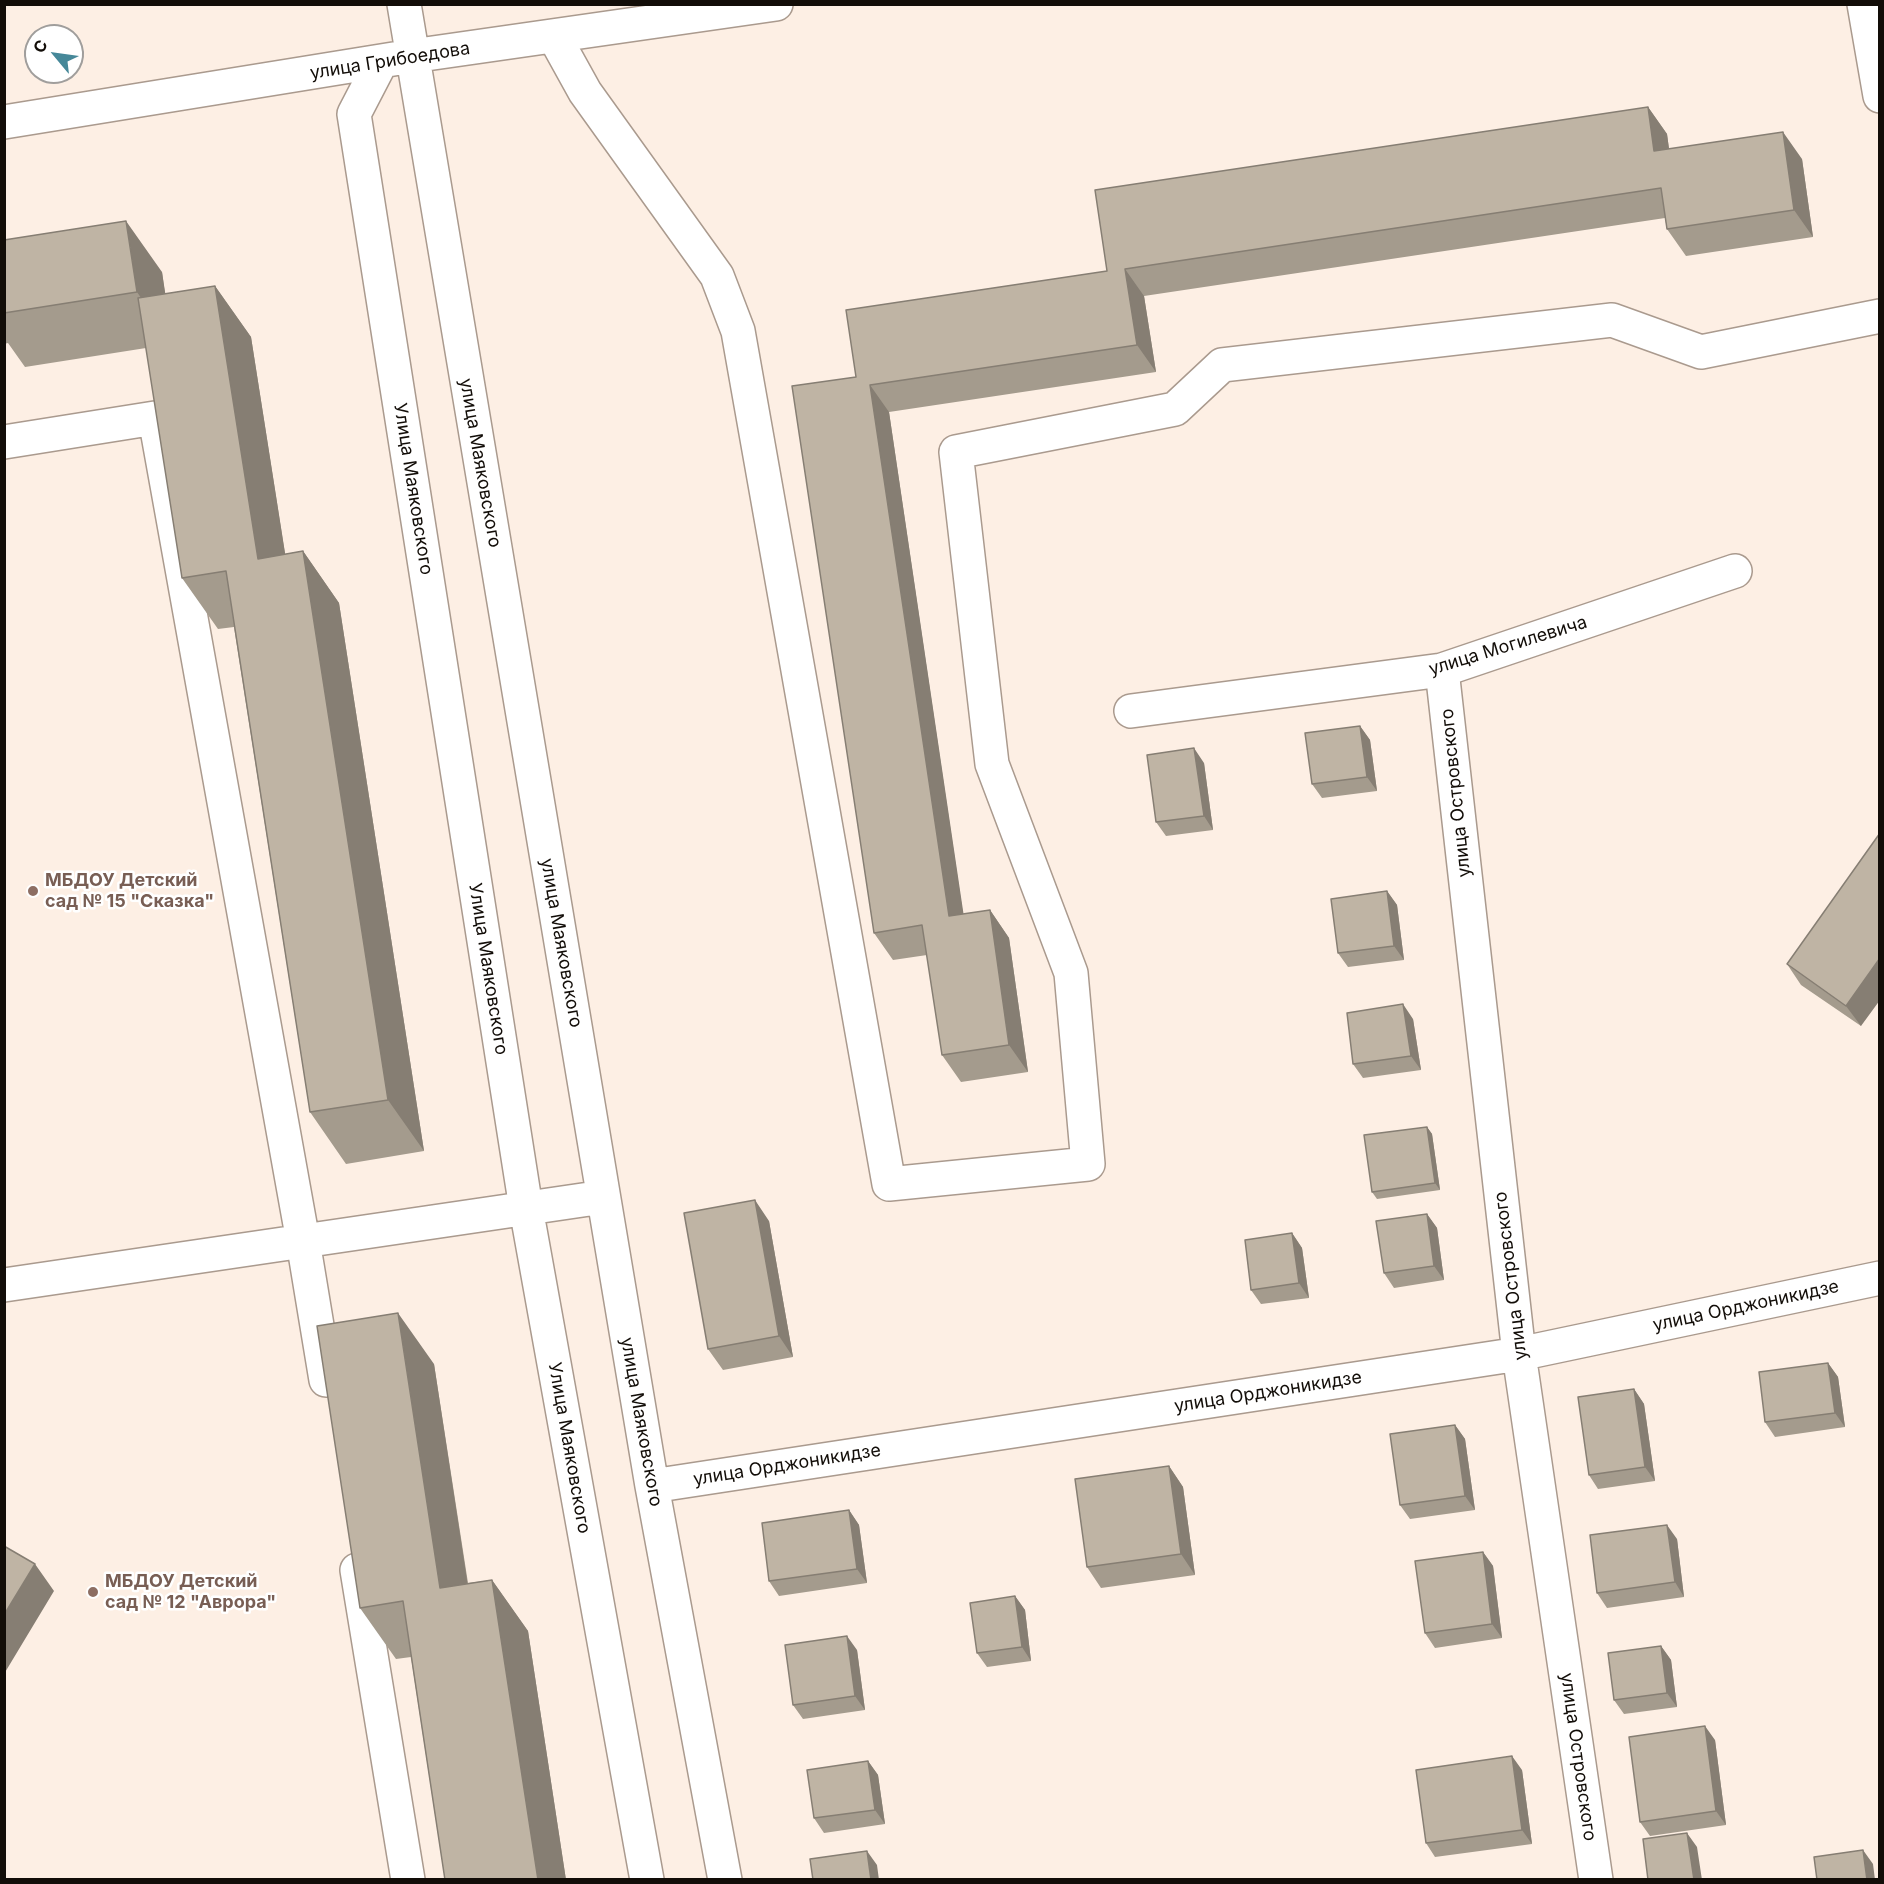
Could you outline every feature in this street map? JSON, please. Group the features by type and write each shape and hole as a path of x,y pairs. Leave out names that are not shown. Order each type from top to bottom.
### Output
{"street":[{"name":"улица Маяковского","path":"405,4 397,59 603,1197 652,1486 725,1880"},
{"name":"улица Грибоедова","path":"4,122 397,59 776,4"},
{"path":"1864,4 1880,96"},
{"path":"554,36 585,92 717,276 738,331 889,1184 1088,1164 1071,973 992,764 956,452 1175,409 1222,365 1612,320 1701,351 1880,316"},
{"name":"Улица Маяковского","path":"397,59 354,114 526,1208 647,1880"},
{"path":"4,442 155,418 303,1241 330,1406"},
{"name":"улица Могилевича","path":"1131,711 1442,670 1736,571"},
{"name":"улица Островского","path":"1442,670 1520,1354 1596,1880"},
{"path":"4,1284 603,1197"},
{"name":"улица Орджоникидзе","path":"652,1486 1520,1354 1880,1278"},
{"path":"351,1536 408,1880"}],"building":[{"path":"1648,107 1654,151 1783,132 1794,210 1667,229 1661,188 1125,269 1137,345 870,385 949,916 990,910 1009,1045 942,1055 922,925 874,933 792,386 856,377 846,310 1107,271 1095,190"},
{"path":"126,221 137,292 4,313 4,240"},
{"path":"215,286 258,559 303,551 388,1100 310,1112 226,571 182,578 138,298"},
{"path":"1360,726 1367,777 1312,784 1305,733"},
{"path":"1194,748 1204,816 1156,822 1147,755"},
{"path":"1880,833 1880,958 1846,1006 1787,964"},
{"path":"1387,891 1394,946 1338,953 1331,899"},
{"path":"1403,1004 1411,1056 1353,1064 1347,1013"},
{"path":"1427,1127 1435,1183 1372,1192 1364,1135"},
{"path":"755,1200 779,1336 708,1349 684,1213"},
{"path":"1427,1214 1434,1266 1384,1273 1376,1221"},
{"path":"1292,1233 1299,1283 1251,1290 1245,1240"},
{"path":"398,1313 440,1588 492,1580 538,1880 445,1880 403,1601 360,1608 317,1326"},
{"path":"1828,1363 1835,1413 1765,1422 1759,1372"},
{"path":"1634,1389 1645,1467 1589,1475 1578,1397"},
{"path":"1455,1425 1465,1496 1400,1505 1390,1434"},
{"path":"1169,1466 1181,1554 1087,1567 1075,1479"},
{"path":"849,1510 857,1569 769,1581 762,1523"},
{"path":"1667,1525 1675,1582 1597,1593 1590,1535"},
{"path":"4,1546 35,1564 4,1615"},
{"path":"1483,1552 1492,1624 1425,1633 1415,1561"},
{"path":"1015,1596 1022,1647 977,1653 970,1603"},
{"path":"847,1636 855,1696 793,1705 785,1645"},
{"path":"1661,1646 1667,1693 1614,1700 1608,1653"},
{"path":"1705,1726 1716,1811 1640,1822 1629,1737"},
{"path":"1512,1756 1522,1830 1426,1843 1416,1770"},
{"path":"868,1761 875,1810 814,1818 807,1770"},
{"path":"1687,1833 1694,1880 1648,1880 1643,1839"},
{"path":"1863,1850 1867,1880 1817,1880 1814,1857"},
{"path":"867,1851 871,1880 813,1880 810,1859"}],"place":[{"name":"МБДОУ Детский сад № 15 \"Сказка\"","path":"33,891"},
{"name":"МБДОУ Детский сад № 12 \"Аврора\"","path":"93,1592"}]}
